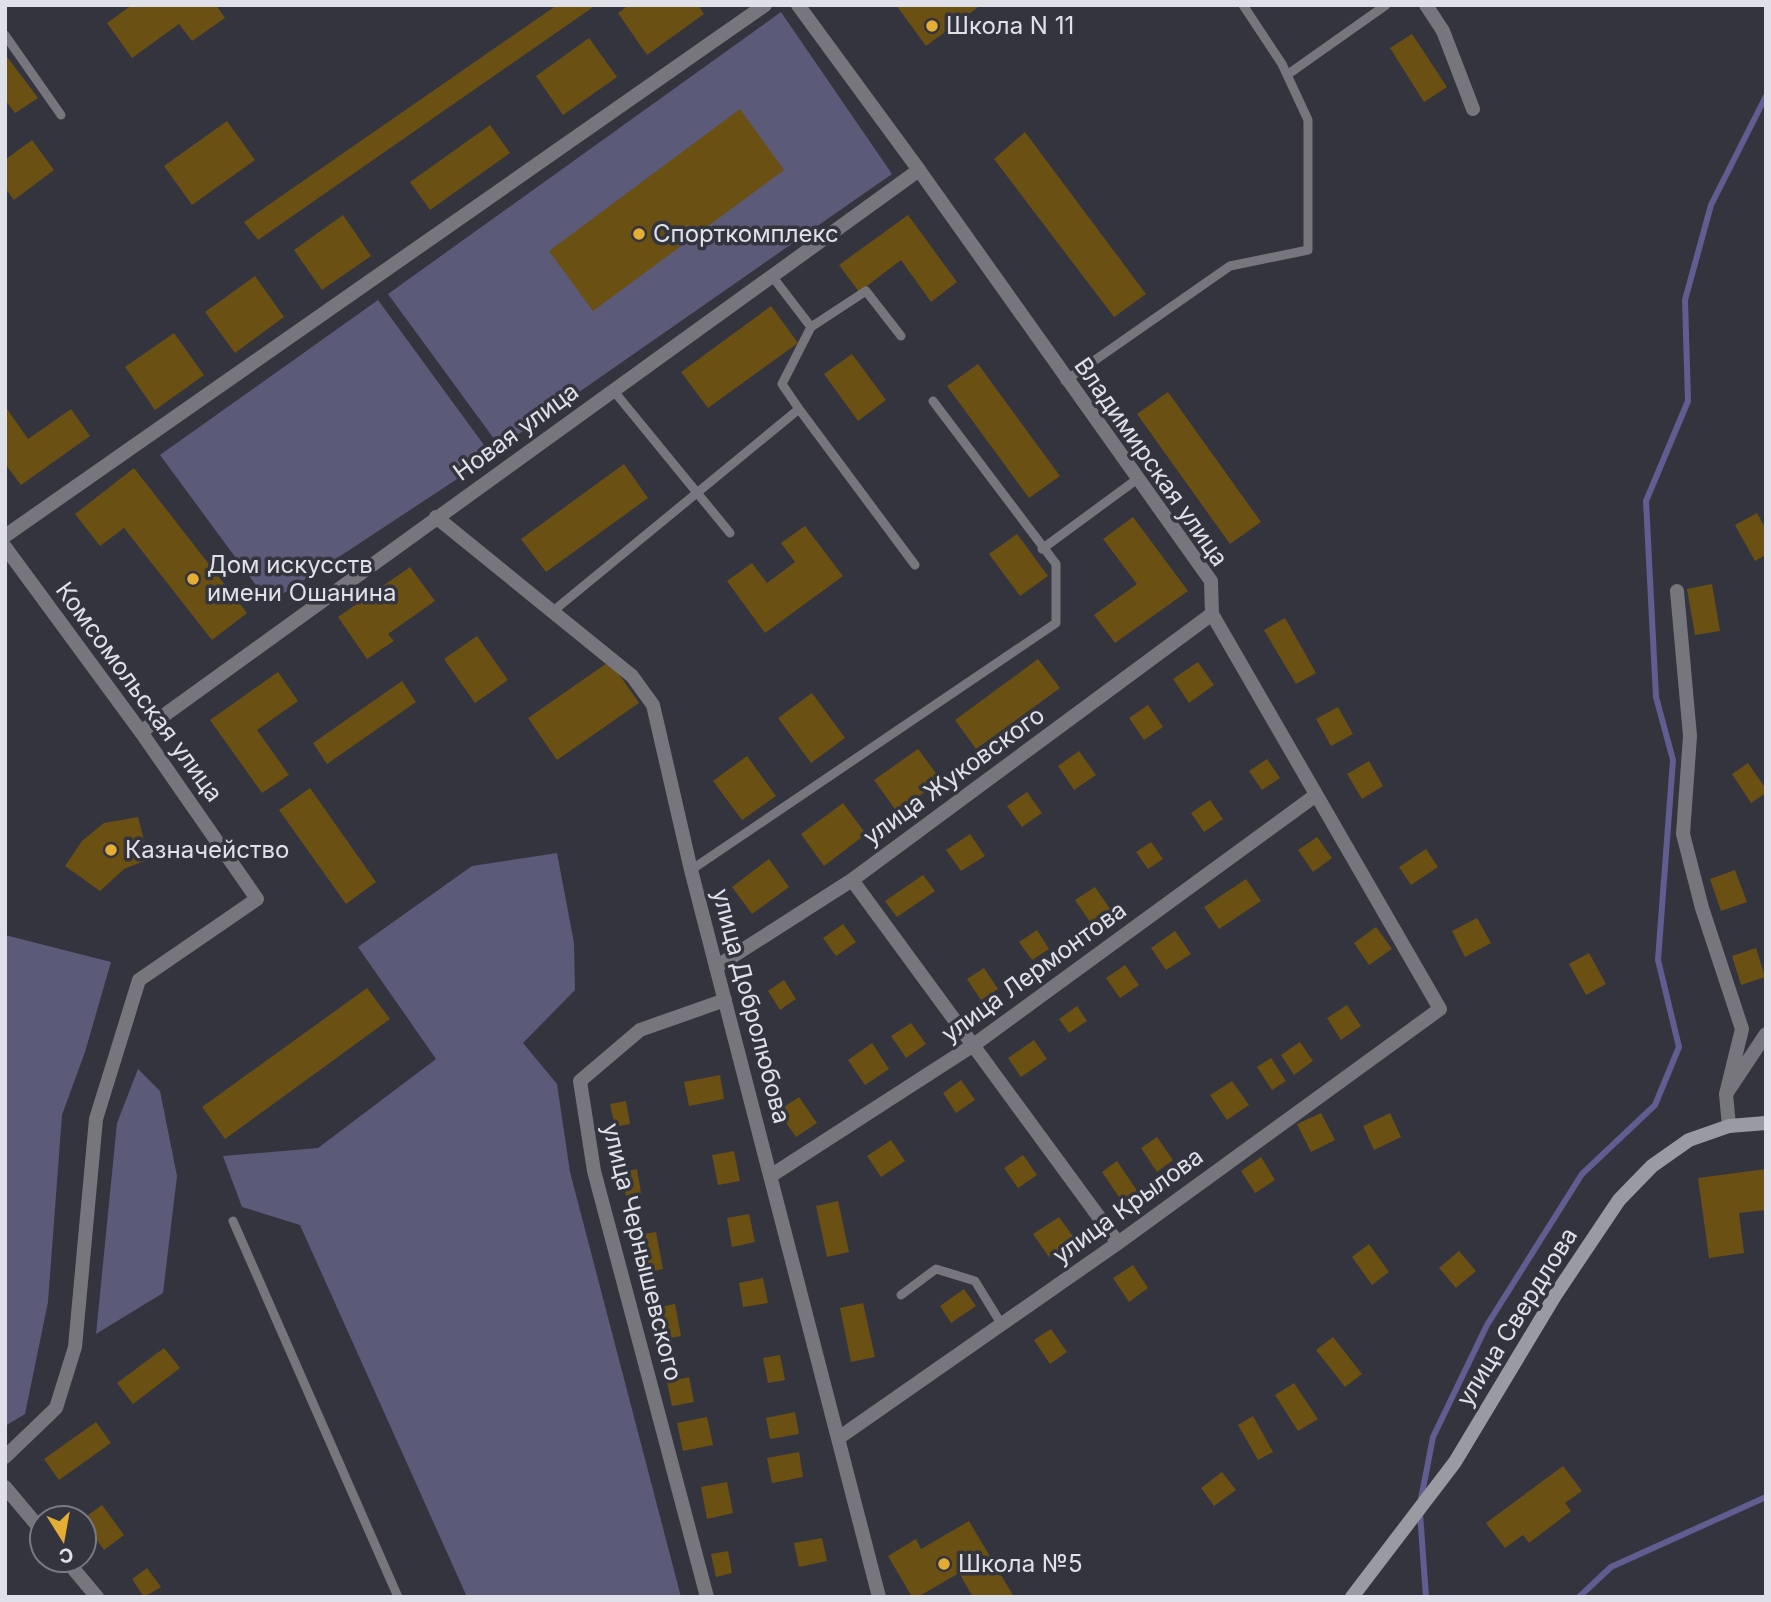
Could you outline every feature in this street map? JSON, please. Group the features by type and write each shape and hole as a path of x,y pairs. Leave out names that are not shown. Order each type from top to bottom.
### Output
{"main road":[{"name":"улица Свердлова","path":"1352,1597 1455,1462 1556,1294 1619,1200 1652,1166 1680,1146 1729,1126 1766,1123"}],"street":[{"path":"5,536 765,5"},
{"name":"Владимирская улица","path":"798,5 919,170 1065,381 1211,581 1212,614 1440,1009"},
{"path":"1426,5 1443,31 1472,109"},
{"name":"Новая улица","path":"141,732 919,170"},
{"name":"улица Добролюбова","path":"436,517 632,676 653,705 691,870 840,1437 879,1597"},
{"name":"Комсомольская улица","path":"5,547 141,732 257,900 139,980 96,1119 75,1347 56,1409 5,1457"},
{"path":"1678,591 1690,736 1682,834 1702,908 1742,1029 1726,1094 1729,1126"},
{"name":"улица Жуковского","path":"716,967 852,880 1212,614"},
{"name":"улица Лермонтова","path":"772,1175 975,1044 1316,795"},
{"path":"852,880 1118,1242"},
{"name":"улица Чернышевского","path":"707,1597 594,1171 580,1081 640,1030 725,1000"},
{"name":"улица Крылова","path":"840,1437 1002,1325 1440,1009"},
{"path":"1726,1094 1766,1034"},
{"path":"5,1487 28,1514"},
{"path":"78,1574 97,1597"}],"lane":[{"path":"1065,381 1230,265 1308,250 1308,120 1287,75 1243,5"},
{"path":"1287,75 1386,5"},
{"path":"5,36 61,115"},
{"path":"772,276 811,327"},
{"path":"901,337 866,291 811,327 782,384 915,565"},
{"path":"613,390 730,533"},
{"path":"691,870 1056,623 1056,564 1042,549 933,401"},
{"path":"552,612 799,409"},
{"path":"1042,549 1136,480"},
{"path":"233,1221 398,1597"},
{"path":"901,1295 936,1269 975,1281 1002,1325"}],"shaded area":[{"name":"Спорткомплекс","path":"781,12 892,174 500,447 388,294"},
{"path":"378,300 492,456 269,603 160,455"},
{"path":"557,853 574,943 575,990 523,1043 557,1084 570,1172 681,1597 467,1597 300,1225 242,1207 223,1156 318,1148 436,1059 358,947 472,866"},
{"path":"5,935 111,962 85,1052 62,1115 48,1302 25,1414 5,1426"},
{"path":"138,1069 160,1091 177,1176 163,1293 96,1334 117,1123"}],"building":[{"path":"132,5 216,5 225,18 192,41 179,24 132,58 107,23"},
{"path":"557,5 596,5 258,240 244,222"},
{"path":"629,5 698,5 704,14 647,55 618,13"},
{"name":"Школа N 11","path":"896,5 981,5 926,46"},
{"path":"1412,34 1447,87 1424,102 1390,48"},
{"path":"589,38 617,77 563,115 536,76"},
{"path":"5,54 38,98 15,113 5,100"},
{"path":"740,109 784,170 593,311 549,251"},
{"path":"227,121 255,160 192,205 164,166"},
{"path":"490,125 510,153 430,210 410,182"},
{"path":"1025,132 1146,294 1114,317 994,159"},
{"path":"32,140 54,170 14,200 5,188 5,160"},
{"path":"343,215 371,256 322,290 294,250"},
{"path":"908,215 957,282 931,302 901,260 859,292 839,265"},
{"path":"255,276 284,317 235,353 205,312"},
{"path":"771,306 798,343 708,408 681,372"},
{"path":"174,333 204,375 155,410 125,367"},
{"path":"852,354 886,400 858,421 824,374"},
{"path":"978,364 1060,476 1029,498 947,386"},
{"path":"1168,392 1261,522 1230,544 1137,414"},
{"path":"5,406 28,439 71,409 90,436 21,485 5,464"},
{"path":"624,464 648,498 546,572 521,539"},
{"name":"Дом искусств имени Ошанина","path":"134,468 247,613 212,640 124,528 100,546 75,514"},
{"path":"1757,513 1766,529 1766,555 1755,561 1735,525"},
{"path":"1133,517 1188,591 1115,643 1094,615 1137,584 1103,539"},
{"path":"805,526 843,576 765,633 727,581 752,563 767,583 795,562 781,543"},
{"path":"1017,534 1048,576 1020,596 989,554"},
{"path":"410,567 435,601 388,634 394,641 367,659 338,617"},
{"path":"1712,584 1720,631 1695,635 1687,589"},
{"path":"1285,618 1316,673 1296,684 1264,630"},
{"path":"477,636 508,680 475,703 444,659"},
{"path":"1038,659 1060,688 976,749 955,720"},
{"path":"610,661 639,703 557,760 528,718"},
{"path":"1198,662 1214,685 1189,703 1173,679"},
{"path":"278,672 298,701 257,730 289,775 262,793 210,720"},
{"path":"402,681 416,702 327,764 313,743"},
{"path":"812,693 845,738 811,763 778,718"},
{"path":"1148,705 1163,727 1144,740 1129,718"},
{"path":"1338,707 1353,734 1331,746 1316,719"},
{"path":"918,749 941,780 897,812 874,780"},
{"path":"1079,751 1096,775 1074,790 1058,766"},
{"path":"747,756 776,796 742,820 713,781"},
{"path":"1267,759 1280,778 1262,790 1249,771"},
{"path":"1369,761 1383,786 1362,799 1347,774"},
{"path":"1748,763 1766,789 1766,793 1751,803 1732,774"},
{"path":"310,788 376,882 346,904 279,810"},
{"path":"1027,792 1042,813 1022,827 1007,806"},
{"path":"1210,800 1223,819 1204,832 1191,813"},
{"path":"843,803 866,834 824,866 801,834"},
{"name":"Казначейство","path":"138,817 149,859 124,869 100,891 65,866 82,841 104,823"},
{"path":"970,834 985,856 961,871 946,850"},
{"path":"1317,837 1332,858 1313,872 1298,850"},
{"path":"1151,842 1163,859 1148,869 1136,852"},
{"path":"1426,849 1438,867 1411,885 1399,867"},
{"path":"769,859 789,887 752,914 732,887"},
{"path":"1735,870 1747,902 1721,911 1710,879"},
{"path":"923,875 935,891 897,917 885,901"},
{"path":"1246,879 1261,901 1219,929 1204,907"},
{"path":"1095,887 1110,909 1090,922 1075,900"},
{"path":"1477,918 1491,943 1465,957 1452,931"},
{"path":"843,924 856,942 836,956 823,938"},
{"path":"1376,927 1392,949 1369,965 1354,943"},
{"path":"1037,930 1049,949 1032,960 1019,942"},
{"path":"1175,931 1191,954 1166,970 1151,948"},
{"path":"1756,948 1765,977 1741,985 1732,956"},
{"path":"1589,953 1606,984 1586,995 1569,964"},
{"path":"1125,965 1139,985 1120,998 1106,978"},
{"path":"984,968 998,989 981,1000 967,979"},
{"path":"784,980 796,999 780,1010 768,991"},
{"path":"367,988 390,1019 225,1139 202,1107"},
{"path":"1347,1005 1361,1026 1341,1040 1327,1018"},
{"path":"1077,1006 1087,1021 1069,1033 1059,1019"},
{"path":"911,1023 926,1044 906,1058 891,1036"},
{"path":"1034,1040 1047,1059 1021,1077 1008,1058"},
{"path":"1300,1042 1313,1061 1294,1075 1281,1055"},
{"path":"872,1043 889,1069 865,1085 848,1060"},
{"path":"1271,1058 1286,1081 1272,1090 1257,1067"},
{"path":"720,1075 724,1099 689,1106 684,1082"},
{"path":"961,1080 975,1100 956,1113 943,1093"},
{"path":"1232,1081 1249,1105 1227,1120 1210,1095"},
{"path":"799,1097 817,1123 796,1137 778,1111"},
{"path":"626,1101 630,1124 615,1127 610,1104"},
{"path":"1321,1113 1335,1140 1311,1152 1297,1124"},
{"path":"1390,1113 1401,1137 1374,1150 1363,1126"},
{"path":"1157,1137 1173,1160 1157,1172 1141,1148"},
{"path":"891,1140 905,1161 881,1177 867,1156"},
{"path":"734,1151 740,1181 718,1185 712,1155"},
{"path":"1023,1155 1037,1175 1018,1188 1004,1168"},
{"path":"1261,1157 1275,1180 1255,1193 1241,1171"},
{"path":"1117,1161 1138,1192 1123,1203 1102,1172"},
{"path":"637,1169 641,1193 626,1196 621,1172"},
{"path":"1766,1169 1766,1210 1739,1213 1744,1253 1709,1258 1698,1178"},
{"path":"838,1201 849,1252 827,1257 816,1206"},
{"path":"749,1214 755,1242 732,1247 727,1218"},
{"path":"1059,1217 1075,1239 1049,1257 1033,1234"},
{"path":"656,1232 663,1269 639,1274 631,1236"},
{"path":"1369,1244 1389,1272 1372,1285 1352,1257"},
{"path":"1459,1251 1476,1271 1456,1288 1439,1268"},
{"path":"1133,1265 1148,1288 1129,1302 1113,1278"},
{"path":"763,1278 768,1303 743,1307 739,1283"},
{"path":"964,1289 976,1306 951,1323 940,1306"},
{"path":"863,1303 875,1357 851,1362 840,1308"},
{"path":"675,1304 681,1336 655,1341 649,1309"},
{"path":"1051,1329 1067,1352 1050,1364 1034,1340"},
{"path":"1333,1337 1362,1374 1345,1387 1316,1350"},
{"path":"164,1348 180,1368 133,1404 117,1383"},
{"path":"780,1355 785,1380 768,1383 763,1358"},
{"path":"689,1377 694,1402 672,1406 667,1382"},
{"path":"1294,1383 1318,1419 1298,1431 1275,1395"},
{"path":"795,1412 799,1434 770,1439 766,1418"},
{"path":"1253,1416 1273,1452 1258,1460 1238,1425"},
{"path":"707,1417 713,1445 683,1451 677,1423"},
{"path":"96,1422 111,1443 59,1480 44,1459"},
{"path":"799,1452 803,1477 772,1483 767,1458"},
{"path":"1563,1466 1582,1491 1565,1503 1571,1511 1529,1543 1523,1535 1505,1548 1486,1523"},
{"path":"1222,1472 1236,1490 1214,1506 1201,1488"},
{"path":"727,1482 733,1513 707,1519 701,1487"},
{"path":"102,1505 124,1535 104,1550 98,1542 98,1508"},
{"name":"Школа №5","path":"969,1521 1014,1597 973,1597 959,1573 918,1597 912,1597 888,1556 916,1539 921,1549"},
{"path":"822,1538 827,1561 799,1567 794,1543"},
{"path":"728,1551 732,1573 716,1577 711,1554"},
{"path":"147,1568 161,1587 144,1597 132,1579"}],"waterway":[{"path":"1421,1499 1433,1437 1487,1325 1582,1174 1655,1105 1679,1047 1658,960 1673,760 1656,697 1646,501 1688,401 1685,300 1711,205 1766,96"},
{"path":"1579,1597 1611,1567 1766,1497"},
{"path":"1420,1513 1426,1597"}],"place":[{"name":"Школа N 11","path":"932,26"},
{"name":"Спорткомплекс","path":"639,234"},
{"name":"Дом искусств имени Ошанина","path":"193,579"},
{"name":"Казначейство","path":"111,850"},
{"name":"Школа №5","path":"944,1564"}]}
